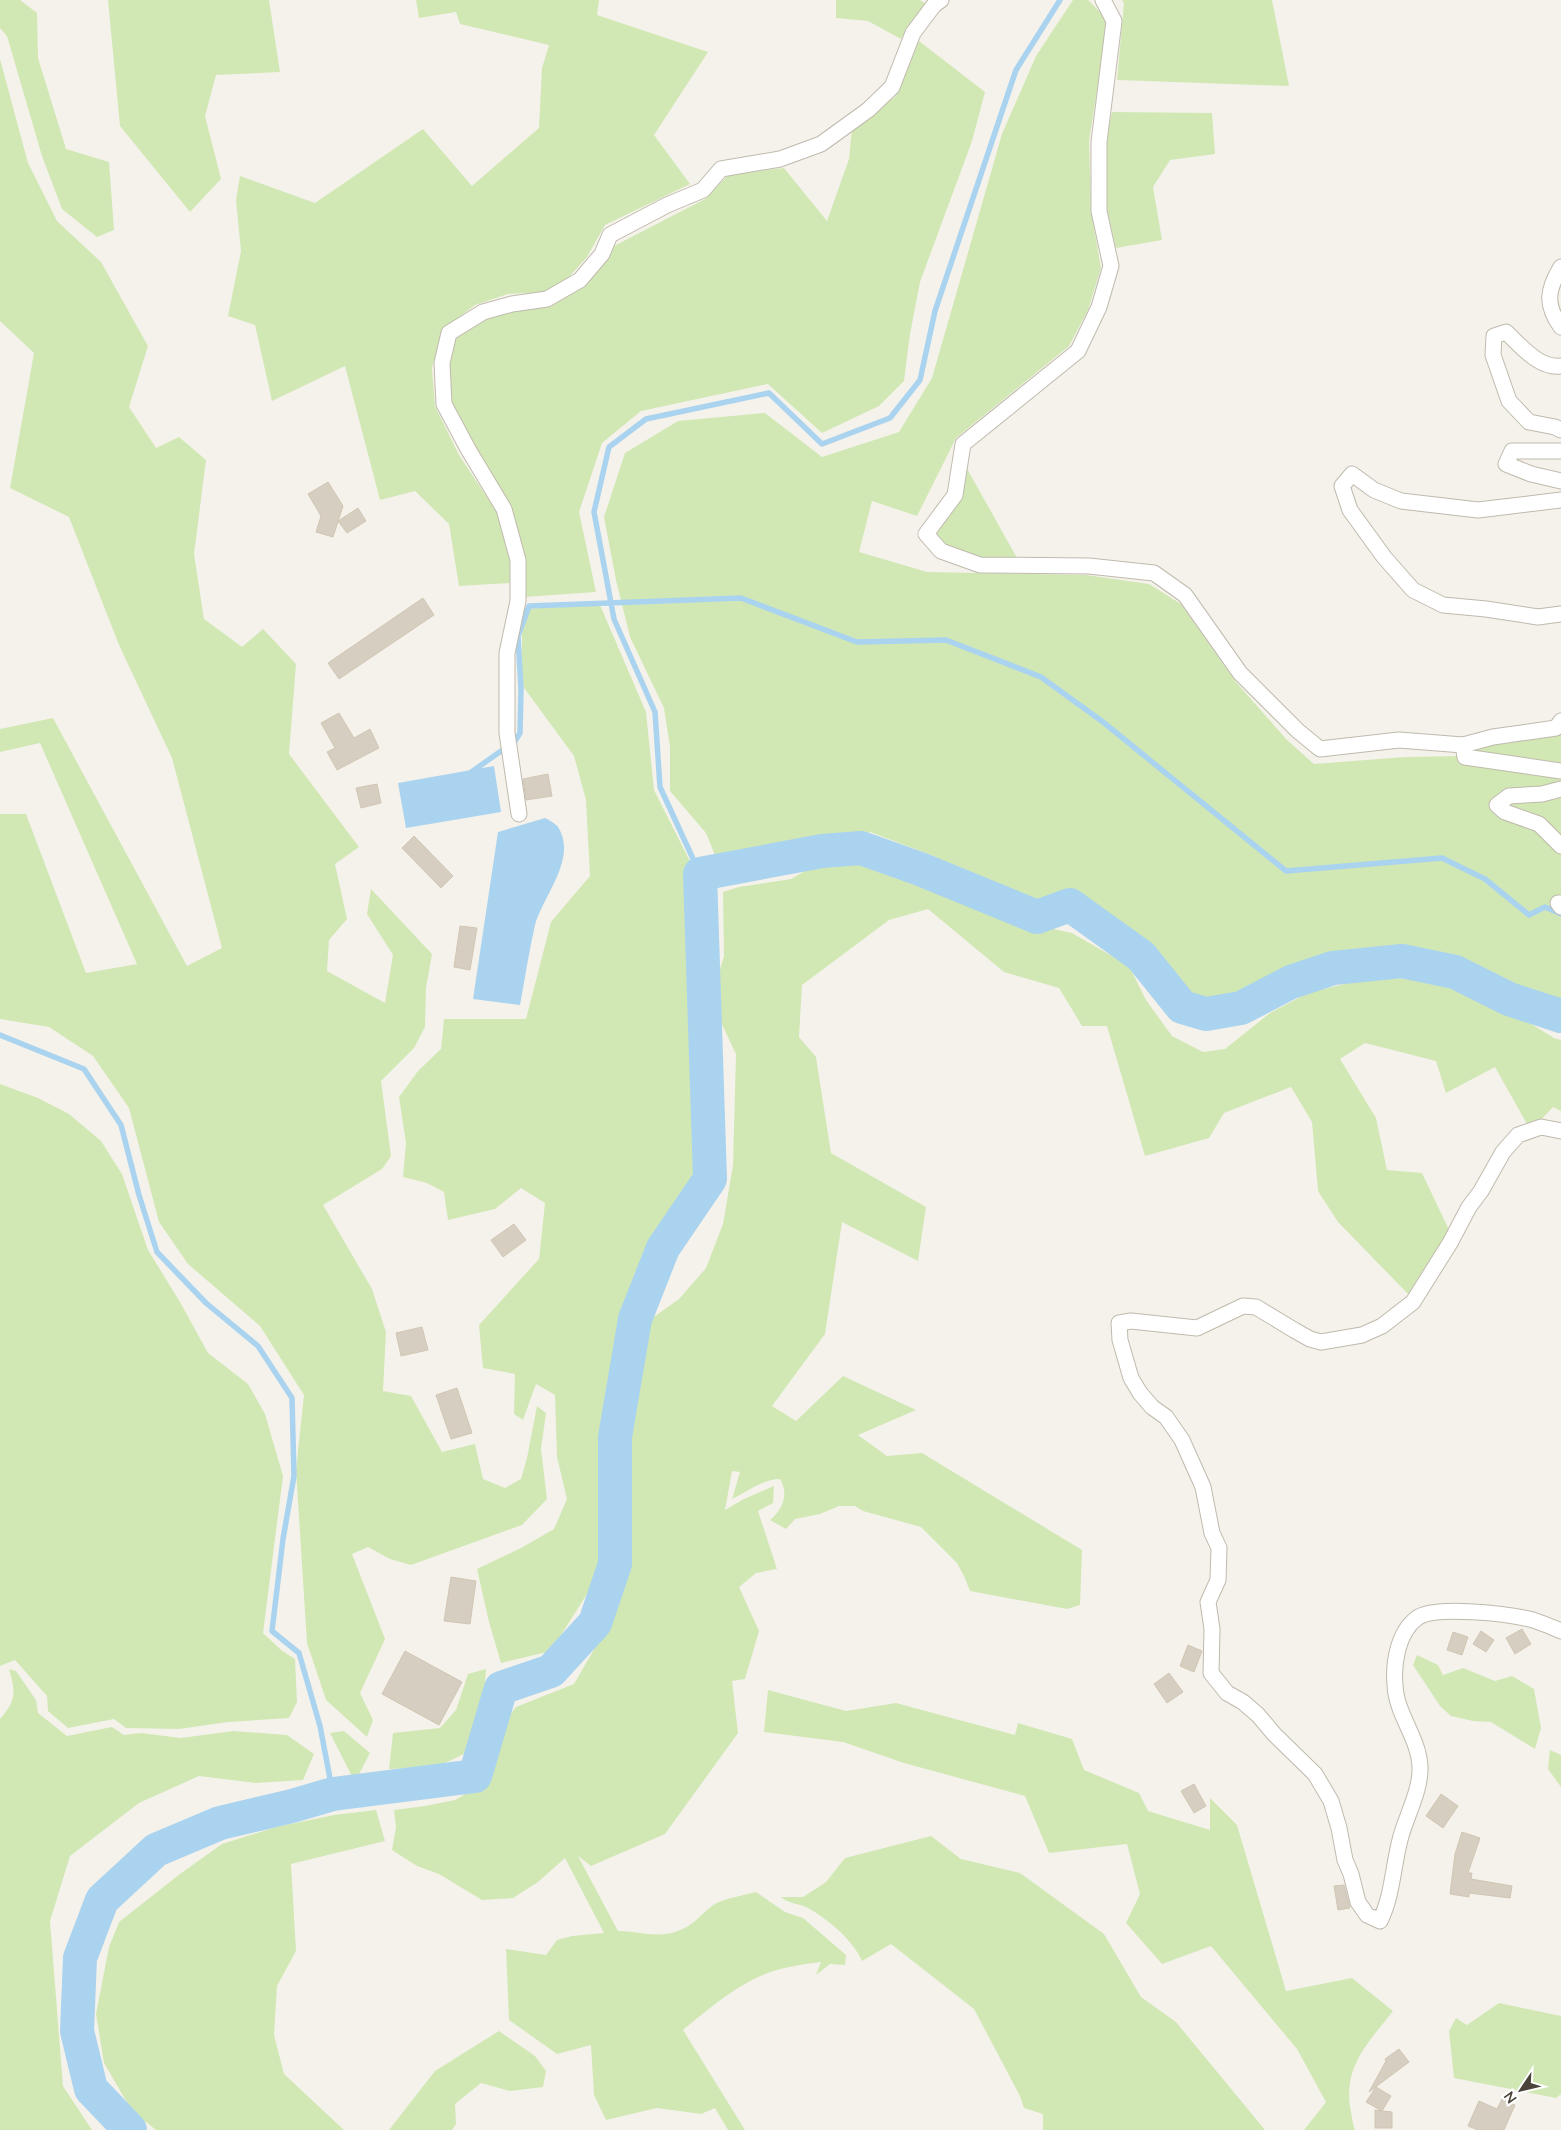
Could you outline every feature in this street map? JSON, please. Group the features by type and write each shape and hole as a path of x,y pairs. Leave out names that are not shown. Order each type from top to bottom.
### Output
{"street":[{"path":"519,814 507,733 507,653 518,601 518,560 504,509 444,404 442,364 449,333 483,312 512,304 547,299 580,280 602,254 610,235 667,205 703,190 721,169 780,158 820,144 868,110 892,87 913,33 941,0"},
{"path":"1102,0 1114,21 1099,142 1098,211 1111,266 1099,308 1078,350 963,444 955,495 926,534 942,551 980,565 1089,566 1154,573 1185,594 1240,673 1298,732 1320,749 1399,740 1463,746 1493,737 1556,728 1561,721"},
{"path":"1561,267 1553,280 1548,304 1561,327"},
{"path":"1561,366 1556,367 1536,359 1506,332 1494,336 1493,355 1510,402 1529,422 1561,430"},
{"path":"1561,451 1512,451 1506,464 1532,474 1561,481"},
{"path":"1561,500 1478,510 1401,501 1374,490 1352,474 1342,486 1350,510 1384,557 1413,590 1443,605 1538,617 1561,614"},
{"path":"1463,746 1465,757 1561,771"},
{"path":"1561,789 1542,794 1509,796 1498,805 1505,812 1538,824 1561,846"},
{"path":"1561,1131 1540,1127 1518,1135 1503,1152 1481,1192 1469,1207 1450,1243 1412,1302 1382,1326 1369,1332 1321,1342 1310,1339 1256,1307 1243,1306 1197,1328 1131,1320 1119,1323 1120,1340 1131,1378 1152,1408 1166,1417 1182,1440 1203,1487 1212,1534 1219,1548 1218,1580 1208,1602 1213,1637 1211,1673 1226,1693 1243,1702 1258,1715 1274,1734 1315,1774 1331,1801 1340,1828 1345,1860 1351,1874 1358,1902 1367,1915 1380,1921 1387,1907 1400,1837 1419,1784 1419,1756 1398,1705 1394,1684 1395,1664 1400,1644 1408,1628 1417,1618 1436,1611 1514,1616 1533,1620 1561,1631"}],"green space":[{"path":"0,0 20,0 37,13 38,58 66,149 109,162 114,230 97,237 62,209 42,156 7,36 0,28"},
{"path":"108,0 269,0 280,72 216,75 205,116 221,179 190,212 120,126"},
{"path":"416,0 599,0 597,15 708,52 654,135 690,184 605,225 587,257 569,277 544,292 508,294 475,305 442,330 432,368 435,406 459,455 500,517 512,564 510,583 459,586 449,524 415,491 380,500 345,366 272,401 255,325 228,316 241,251 236,200 240,176 315,203 423,129 472,186 539,128 542,68 549,45 460,24 456,12 419,18"},
{"path":"836,0 920,0 926,4 901,39 868,21 836,18"},
{"path":"1073,0 1088,0 1108,20 1089,141 1091,211 1101,268 1088,310 1069,346 956,438 917,516 872,501 859,552 927,572 1086,575 1149,584 1181,604 1235,681 1287,740 1314,764 1405,757 1460,756 1561,775 1561,784 1523,794 1503,790 1494,802 1519,818 1561,851 1561,1005 1459,959 1413,951 1347,950 1245,998 1206,1011 1189,1002 1158,959 931,855 870,832 790,864 741,872 721,870 706,833 670,791 670,747 664,708 630,637 616,580 604,517 625,453 678,421 765,413 822,457 899,432 932,378 1002,134 1036,56"},
{"path":"1122,0 1272,0 1289,86 1117,80 1124,3"},
{"path":"919,41 985,92 972,141 920,282 910,334 904,381 879,406 822,433 768,384 641,411 602,443 579,512 596,592 524,597 523,555 448,399 448,359 457,335 487,314 585,283 614,246 705,199 729,174 784,168 827,221 849,159 852,129 896,96"},
{"path":"0,59 28,163 57,221 101,262 148,346 129,407 156,448 179,437 206,460 194,554 204,619 242,647 263,629 296,664 289,754 359,847 335,864 347,919 329,940 327,971 385,1003 393,955 367,914 371,889 432,954 426,988 425,1027 414,1048 381,1081 391,1156 382,1169 323,1205 372,1289 386,1332 383,1391 411,1396 442,1452 475,1444 483,1479 505,1488 521,1479 537,1406 546,1413 541,1449 547,1499 522,1525 411,1565 390,1559 368,1547 352,1554 385,1639 360,1693 373,1720 367,1737 326,1700 307,1643 296,1470 304,1395 260,1326 188,1264 159,1222 129,1108 93,1056 49,1027 0,1019 0,814 26,814 86,973 137,964 40,743 0,752 0,729 53,718 187,966 222,948 172,758 119,645 69,517 10,488 34,353 0,321"},
{"path":"1112,112 1212,113 1215,154 1170,160 1153,187 1162,240 1116,248 1106,204 1107,134"},
{"path":"965,465 1017,558 980,559 945,544 935,532"},
{"path":"600,605 646,712 654,790 704,889 701,1179 626,1319 601,1434 607,1562 551,1651 501,1663 477,1569 521,1548 554,1529 567,1499 557,1457 555,1395 536,1384 523,1420 514,1414 515,1374 483,1368 479,1325 539,1259 545,1203 521,1188 495,1209 448,1220 444,1192 427,1183 403,1177 406,1143 399,1097 418,1071 441,1049 444,1019 526,1019 551,922 590,876 586,800 574,756 522,685 522,609"},
{"path":"1561,728 1561,766 1468,755 1472,749"},
{"path":"1561,793 1561,841 1503,806 1511,801"},
{"path":"864,857 925,878 1044,927 1072,933 1129,966 1146,1000 1172,1036 1203,1052 1225,1049 1270,1013 1308,993 1348,983 1387,977 1431,982 1504,1007 1554,1038 1561,1040 1561,1111 1553,1107 1539,1122 1527,1124 1495,1067 1446,1093 1436,1061 1365,1043 1340,1059 1376,1118 1387,1170 1422,1173 1449,1230 1408,1294 1338,1222 1318,1191 1312,1122 1291,1087 1224,1113 1209,1138 1145,1156 1107,1026 1082,1026 1059,988 1004,972 928,909 889,920 802,985 799,1037 816,1057 831,1153 926,1207 918,1261 842,1222 825,1334 772,1406 796,1421 843,1376 916,1410 858,1435 887,1456 922,1453 1082,1550 1080,1605 1067,1609 970,1591 957,1563 921,1527 863,1511 855,1506 839,1506 820,1514 795,1519 786,1529 770,1520 775,1516 783,1501 784,1490 780,1479 761,1483 732,1499 740,1472 732,1471 725,1510 744,1499 774,1486 773,1503 758,1511 777,1569 756,1573 739,1587 759,1631 745,1679 732,1681 738,1733 665,1834 591,1866 578,1856 618,1931 668,1934 681,1930 691,1924 716,1904 727,1899 756,1892 785,1912 803,1918 846,1955 845,1965 830,1964 816,1975 821,1962 788,1967 771,1972 746,1983 727,1995 683,2030 745,2130 728,2130 715,2108 701,2114 657,2108 606,2120 594,2095 591,2045 557,2054 509,2020 506,1949 546,1955 557,1940 572,1936 604,1933 565,1858 538,1882 513,1898 482,1900 439,1874 417,1866 392,1850 396,1827 394,1810 455,1800 481,1785 495,1756 502,1725 516,1707 574,1684 611,1620 626,1569 630,1459 638,1359 644,1324 679,1299 706,1268 723,1224 733,1165 736,1054 717,1014 717,979 724,956 723,892 739,887 791,879 816,865"},
{"path":"0,1084 38,1098 69,1114 101,1141 122,1174 148,1250 208,1353 248,1384 265,1414 283,1476 263,1633 281,1650 295,1659 297,1702 289,1718 228,1722 179,1729 126,1728 114,1719 68,1728 48,1711 47,1696 15,1660 0,1666"},
{"path":"1417,1655 1438,1665 1443,1675 1463,1668 1495,1681 1512,1676 1534,1689 1541,1728 1535,1749 1491,1722 1473,1721 1451,1716 1440,1706 1413,1665"},
{"path":"9,1669 16,1671 36,1700 38,1713 67,1736 112,1727 124,1735 141,1733 181,1738 233,1731 287,1735 314,1754 303,1780 256,1783 199,1776 139,1803 70,1856 50,1921 63,2086 92,2130 0,2130 0,1719 9,1707 13,1696 13,1684"},
{"path":"486,1669 482,1723 470,1751 437,1767 389,1769 393,1733 440,1728 456,1710 468,1674"},
{"path":"768,1690 846,1711 896,1703 1015,1735 1018,1723 1072,1739 1084,1770 1139,1793 1148,1811 1210,1830 1210,1798 1237,1825 1286,1991 1352,1978 1393,2011 1367,2044 1355,2066 1349,2092 1355,2130 1304,2130 1326,2102 1297,2049 1211,1946 1162,1964 1126,1923 1140,1894 1127,1844 1049,1853 1025,1796 904,1763 843,1742 764,1732"},
{"path":"344,1731 370,1753 355,1782 330,1733"},
{"path":"1550,1750 1561,1755 1561,1787 1548,1769"},
{"path":"376,1810 385,1841 291,1864 296,1951 277,1986 274,2035 284,2074 344,2130 156,2130 132,2111 104,2063 96,2014 109,1947 119,1922 222,1844 276,1827 334,1815"},
{"path":"931,1836 961,1859 1020,1873 1104,1934 1141,1997 1176,2022 1265,2130 1043,2130 1043,2114 1024,2108 1020,2096 974,2009 891,1944 862,1961 852,1945 831,1923 806,1907 781,1897 803,1897 826,1882 845,1858"},
{"path":"1499,2003 1561,2016 1561,2094 1556,2098 1454,2078 1449,2031 1456,2018 1467,2025"},
{"path":"499,2031 535,2056 546,2071 543,2087 510,2091 481,2083 455,2104 456,2124 452,2130 389,2130 435,2071"}],"water":[{"path":"494,766 501,812 406,828 398,783"},
{"path":"545,818 558,827 563,839 564,851 557,877 535,925 520,1005 473,999 498,832"}],"building":[{"path":"328,482 343,506 333,537 316,532 321,516 308,494"},
{"path":"358,508 366,521 347,533 338,521"},
{"path":"423,598 434,615 339,679 328,663"},
{"path":"339,713 354,738 370,729 379,748 337,770 327,752 335,748 321,723"},
{"path":"548,774 552,796 526,800 523,779"},
{"path":"377,784 381,803 361,808 356,788"},
{"path":"414,836 453,876 441,888 402,848"},
{"path":"460,926 477,928 470,970 454,967"},
{"path":"514,1224 526,1240 503,1257 491,1240"},
{"path":"422,1327 428,1350 401,1356 396,1333"},
{"path":"457,1388 472,1433 451,1439 436,1395"},
{"path":"451,1577 476,1581 470,1624 444,1621"},
{"path":"1522,1629 1531,1644 1515,1654 1506,1638"},
{"path":"1481,1631 1494,1640 1486,1652 1473,1644"},
{"path":"1453,1632 1468,1637 1462,1655 1447,1650"},
{"path":"1188,1645 1202,1651 1194,1672 1180,1666"},
{"path":"405,1651 462,1682 439,1725 382,1694"},
{"path":"1169,1673 1183,1692 1167,1703 1154,1684"},
{"path":"1194,1784 1206,1806 1194,1813 1181,1791"},
{"path":"1441,1794 1458,1806 1443,1828 1426,1816"},
{"path":"1462,1832 1480,1838 1468,1873 1472,1873 1471,1879 1512,1886 1510,1898 1469,1893 1469,1897 1450,1894 1455,1854"},
{"path":"1344,1885 1350,1908 1338,1910 1334,1886"},
{"path":"1399,2049 1409,2062 1369,2092 1386,2061 1385,2059"},
{"path":"1376,2087 1391,2096 1382,2111 1366,2102"},
{"path":"1502,2099 1515,2105 1504,2130 1478,2130 1468,2126 1479,2101 1497,2109"},
{"path":"1375,2110 1392,2112 1392,2128 1375,2128"}],"waterway":[{"path":"700,874 660,787 655,712 614,619 594,512 609,447 646,419 769,393 822,444 890,418 920,380 935,311 1016,70 1060,0"},
{"path":"470,773 515,741 520,733 521,689 518,636 529,606 741,598 857,642 946,640 1041,677 1103,722 1286,871 1442,858 1485,879 1529,915 1545,907 1561,914"},
{"path":"130,2130 91,2089 77,2031 80,1958 102,1900 156,1850 220,1823 333,1794 475,1776 501,1688 551,1671 595,1623 615,1564 615,1437 635,1319 663,1248 710,1179 700,874 822,851 861,848 920,869 1037,917 1070,905 1141,956 1182,1007 1206,1014 1241,1008 1291,982 1333,968 1402,961 1455,972 1509,999 1561,1016"},
{"path":"0,1035 84,1069 121,1125 139,1195 157,1252 206,1303 258,1346 292,1398 294,1476 283,1539 272,1631 299,1653 320,1726 333,1794"}]}
